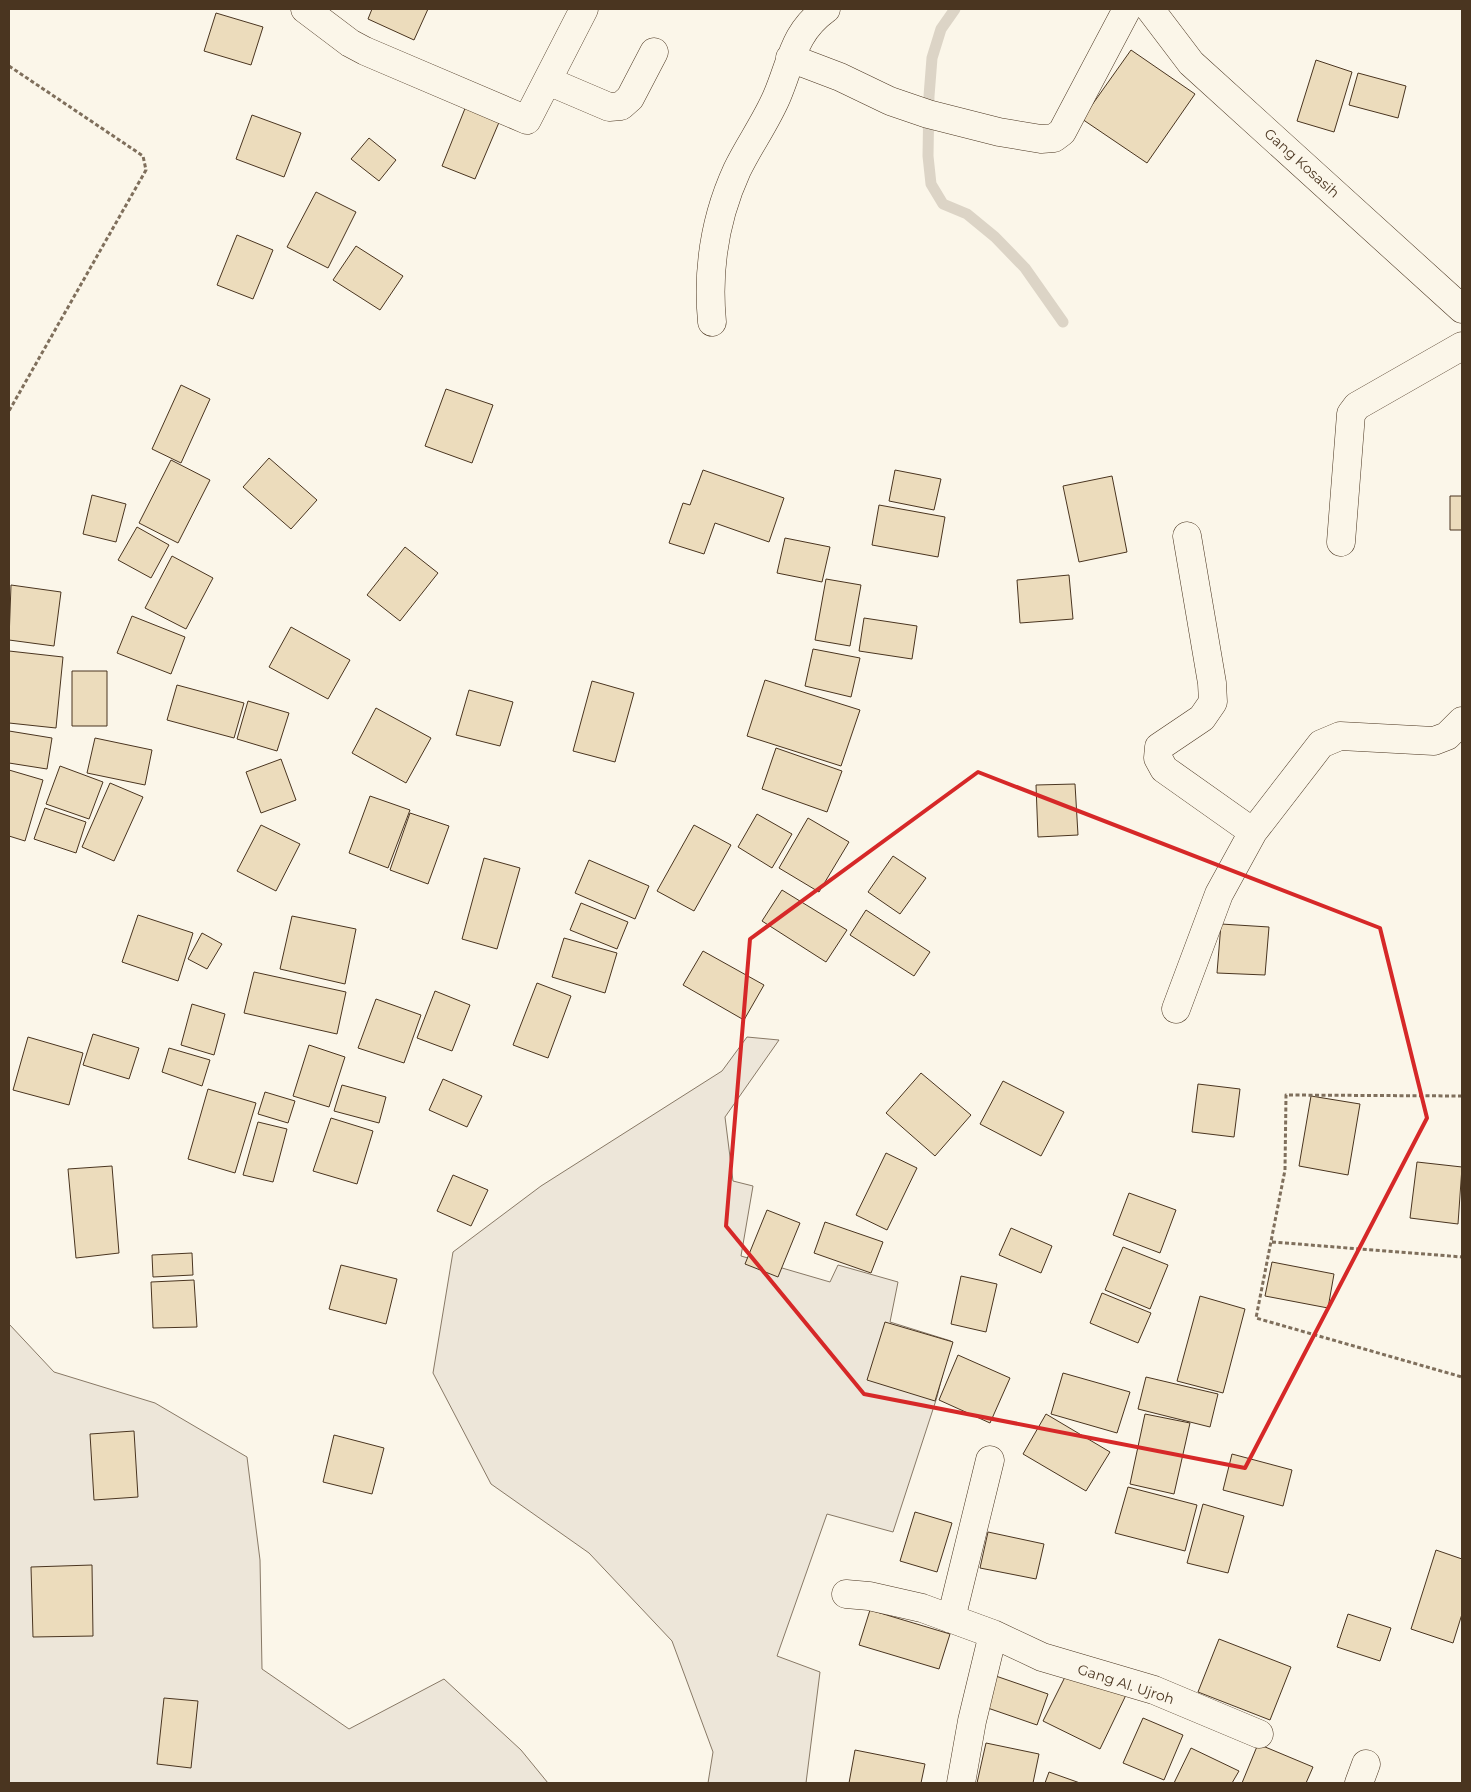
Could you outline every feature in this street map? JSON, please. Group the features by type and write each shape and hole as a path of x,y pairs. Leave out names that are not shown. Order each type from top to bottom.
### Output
{"street":[{"path":"305,9 350,43 365,51 527,120 584,9"},
{"path":"712,322 709,292 710,263 721,218 738,170 777,95 790,58 810,21 826,9"},
{"path":"790,58 840,77 890,101 928,114 999,132 1048,139 1062,132 1127,9"},
{"name":"Gang Kosasih","path":"1150,9 1191,63 1230,101 1288,149 1462,309"},
{"path":"548,81 609,107 620,106 630,98 654,52"},
{"path":"1341,542 1351,414 1357,406 1462,346"},
{"path":"1187,536 1212,683 1212,702 1202,718 1159,747 1158,758 1164,769 1253,832"},
{"path":"1176,1009 1218,894 1253,832 1321,744 1340,736 1434,741 1447,736 1462,721"},
{"path":"951,1619 990,1460"},
{"name":"Gang Al. Ujroh","path":"846,1594 869,1596 913,1606 993,1634 1042,1657 1154,1690 1259,1734"},
{"path":"961,1783 972,1721 993,1634"}],"path":[{"path":"9,66 143,156 146,170 9,410"},
{"path":"1462,1096 1286,1095 1285,1170 1256,1318 1462,1377"},
{"path":"1272,1242 1462,1257"}],"highlighted area":[{"path":"978,772 1380,928 1427,1118 1245,1468 864,1394 726,1226 750,939"}],"shaded area":[{"path":"747,1037 779,1040 725,1117 733,1181 753,1186 741,1256 830,1282 838,1265 898,1282 890,1322 951,1341 937,1397 893,1532 827,1514 777,1656 820,1672 806,1783 708,1783 713,1752 672,1641 589,1553 491,1484 433,1373 453,1252 541,1186 722,1071"},
{"path":"9,1324 54,1372 155,1403 247,1457 260,1560 262,1669 349,1729 444,1679 521,1750 548,1783 9,1783"}],"building":[{"path":"372,9 428,9 414,40 368,19"},
{"path":"216,13 263,27 251,65 204,51"},
{"path":"1131,50 1195,94 1147,163 1082,119"},
{"path":"1316,60 1352,72 1334,132 1297,121"},
{"path":"1358,73 1406,86 1398,118 1349,105"},
{"path":"466,106 500,120 475,179 442,166"},
{"path":"252,115 301,133 284,177 236,159"},
{"path":"369,138 396,160 379,181 351,159"},
{"path":"316,192 356,212 328,268 287,247"},
{"path":"237,235 273,250 253,299 217,285"},
{"path":"356,246 403,276 380,310 333,280"},
{"path":"181,385 210,399 181,463 152,449"},
{"path":"446,389 493,405 472,463 425,446"},
{"path":"269,458 317,500 291,529 243,487"},
{"path":"171,460 210,480 178,543 139,523"},
{"path":"703,470 784,498 769,542 715,523 704,554 669,543 683,503 690,505"},
{"path":"895,470 941,479 934,510 889,501"},
{"path":"1112,476 1127,552 1079,562 1063,486"},
{"path":"92,495 126,504 116,542 83,534"},
{"path":"1450,496 1462,496 1462,530 1450,530"},
{"path":"879,505 945,517 938,557 872,545"},
{"path":"137,527 169,545 151,578 118,560"},
{"path":"785,538 830,547 822,582 777,573"},
{"path":"405,547 438,573 400,621 367,595"},
{"path":"172,556 213,578 186,629 145,608"},
{"path":"1069,575 1073,619 1020,623 1017,580"},
{"path":"826,579 861,585 850,646 815,640"},
{"path":"11,585 61,592 54,646 9,640"},
{"path":"132,616 185,637 171,674 117,653"},
{"path":"864,618 917,626 912,659 859,651"},
{"path":"291,627 350,660 328,699 269,667"},
{"path":"813,649 860,658 851,697 805,686"},
{"path":"9,651 63,657 56,728 9,723"},
{"path":"72,671 107,671 107,726 72,726"},
{"path":"765,680 860,710 841,766 747,736"},
{"path":"592,681 634,693 615,762 573,751"},
{"path":"177,685 244,703 234,738 167,720"},
{"path":"469,690 513,702 500,746 456,735"},
{"path":"248,701 289,713 277,751 237,739"},
{"path":"376,708 431,738 406,783 352,753"},
{"path":"9,731 52,738 47,769 9,763"},
{"path":"95,738 152,750 145,785 87,773"},
{"path":"776,748 842,771 827,812 762,789"},
{"path":"281,759 296,800 261,813 246,772"},
{"path":"60,766 103,782 89,819 46,804"},
{"path":"9,770 43,780 25,841 9,836"},
{"path":"110,783 143,797 114,861 82,847"},
{"path":"1075,784 1078,835 1038,837 1036,785"},
{"path":"370,796 410,810 388,868 349,853"},
{"path":"45,808 86,822 76,853 34,839"},
{"path":"410,813 449,826 428,884 390,870"},
{"path":"757,814 792,834 772,868 738,847"},
{"path":"808,818 849,842 819,892 779,868"},
{"path":"261,825 300,844 276,891 237,871"},
{"path":"694,825 731,845 694,911 657,891"},
{"path":"893,856 926,878 900,914 868,892"},
{"path":"484,858 520,868 497,949 462,939"},
{"path":"589,860 649,886 635,919 575,893"},
{"path":"782,890 847,930 826,962 762,921"},
{"path":"581,903 628,922 617,949 570,930"},
{"path":"866,910 930,952 914,976 850,935"},
{"path":"138,915 193,933 178,981 122,962"},
{"path":"292,916 356,929 345,984 280,969"},
{"path":"1221,924 1269,927 1265,975 1217,973"},
{"path":"202,933 222,944 207,969 188,959"},
{"path":"564,938 617,953 605,993 552,977"},
{"path":"703,951 764,985 744,1020 683,985"},
{"path":"254,972 346,992 337,1034 244,1013"},
{"path":"537,983 571,996 548,1058 513,1045"},
{"path":"435,991 470,1005 452,1051 417,1038"},
{"path":"376,999 421,1015 404,1063 358,1048"},
{"path":"192,1004 225,1014 214,1055 181,1045"},
{"path":"93,1034 139,1048 129,1079 83,1065"},
{"path":"28,1037 83,1053 69,1105 13,1090"},
{"path":"309,1045 345,1057 329,1107 293,1096"},
{"path":"169,1048 210,1060 202,1086 162,1072"},
{"path":"921,1073 971,1115 935,1156 886,1113"},
{"path":"443,1079 482,1096 467,1127 429,1110"},
{"path":"1003,1081 1064,1112 1041,1156 980,1124"},
{"path":"1198,1084 1240,1089 1234,1137 1192,1132"},
{"path":"342,1085 386,1097 379,1123 334,1111"},
{"path":"208,1089 256,1103 235,1173 188,1159"},
{"path":"265,1092 295,1101 288,1123 258,1114"},
{"path":"1311,1096 1360,1104 1348,1175 1299,1166"},
{"path":"331,1118 373,1131 357,1184 313,1171"},
{"path":"258,1122 287,1129 273,1182 243,1175"},
{"path":"886,1153 917,1168 887,1230 856,1215"},
{"path":"1417,1162 1462,1167 1458,1224 1410,1218"},
{"path":"112,1166 119,1253 76,1258 68,1169"},
{"path":"453,1175 488,1190 471,1226 437,1211"},
{"path":"1129,1193 1176,1210 1160,1253 1113,1235"},
{"path":"767,1210 800,1223 778,1277 745,1264"},
{"path":"825,1222 883,1242 871,1273 814,1253"},
{"path":"1011,1228 1052,1246 1041,1273 999,1255"},
{"path":"1123,1247 1168,1265 1150,1309 1105,1290"},
{"path":"192,1253 193,1275 153,1277 152,1255"},
{"path":"1272,1262 1334,1274 1328,1308 1265,1296"},
{"path":"341,1265 397,1279 386,1324 329,1309"},
{"path":"961,1276 997,1284 986,1332 951,1324"},
{"path":"194,1280 197,1327 153,1328 151,1282"},
{"path":"1102,1293 1151,1313 1138,1343 1090,1323"},
{"path":"1200,1296 1245,1309 1223,1393 1177,1381"},
{"path":"885,1322 953,1342 935,1401 867,1380"},
{"path":"958,1355 1010,1378 990,1423 939,1400"},
{"path":"1063,1373 1130,1392 1117,1433 1051,1414"},
{"path":"1146,1377 1218,1394 1210,1427 1138,1409"},
{"path":"1046,1414 1110,1452 1086,1491 1023,1454"},
{"path":"1145,1414 1190,1423 1174,1494 1130,1484"},
{"path":"134,1431 138,1497 94,1500 90,1434"},
{"path":"334,1435 384,1448 372,1494 323,1482"},
{"path":"1232,1454 1292,1470 1283,1506 1223,1490"},
{"path":"1128,1487 1197,1505 1185,1551 1115,1533"},
{"path":"1203,1504 1244,1516 1228,1573 1187,1563"},
{"path":"915,1512 952,1523 937,1572 900,1561"},
{"path":"988,1532 1044,1544 1036,1579 980,1568"},
{"path":"1436,1550 1462,1559 1462,1614 1453,1643 1411,1629"},
{"path":"92,1565 93,1636 33,1637 31,1567"},
{"path":"870,1610 950,1634 939,1669 859,1645"},
{"path":"1348,1614 1391,1628 1380,1661 1337,1647"},
{"path":"1219,1639 1291,1667 1270,1720 1198,1692"},
{"path":"1070,1667 1126,1695 1100,1749 1043,1721"},
{"path":"990,1674 1048,1694 1037,1725 979,1705"},
{"path":"164,1698 198,1701 191,1768 157,1764"},
{"path":"1143,1718 1183,1735 1164,1780 1123,1763"},
{"path":"986,1743 1039,1754 1033,1783 977,1783"},
{"path":"1258,1744 1313,1767 1306,1783 1242,1783"},
{"path":"1191,1748 1239,1771 1232,1783 1174,1783"},
{"path":"855,1750 925,1764 921,1783 849,1783"},
{"path":"1049,1772 1080,1783 1045,1783"}],"waterway":[{"path":"955,9 941,29 932,58 928,156 931,184 943,204 967,214 995,237 1025,268 1063,322"}]}
